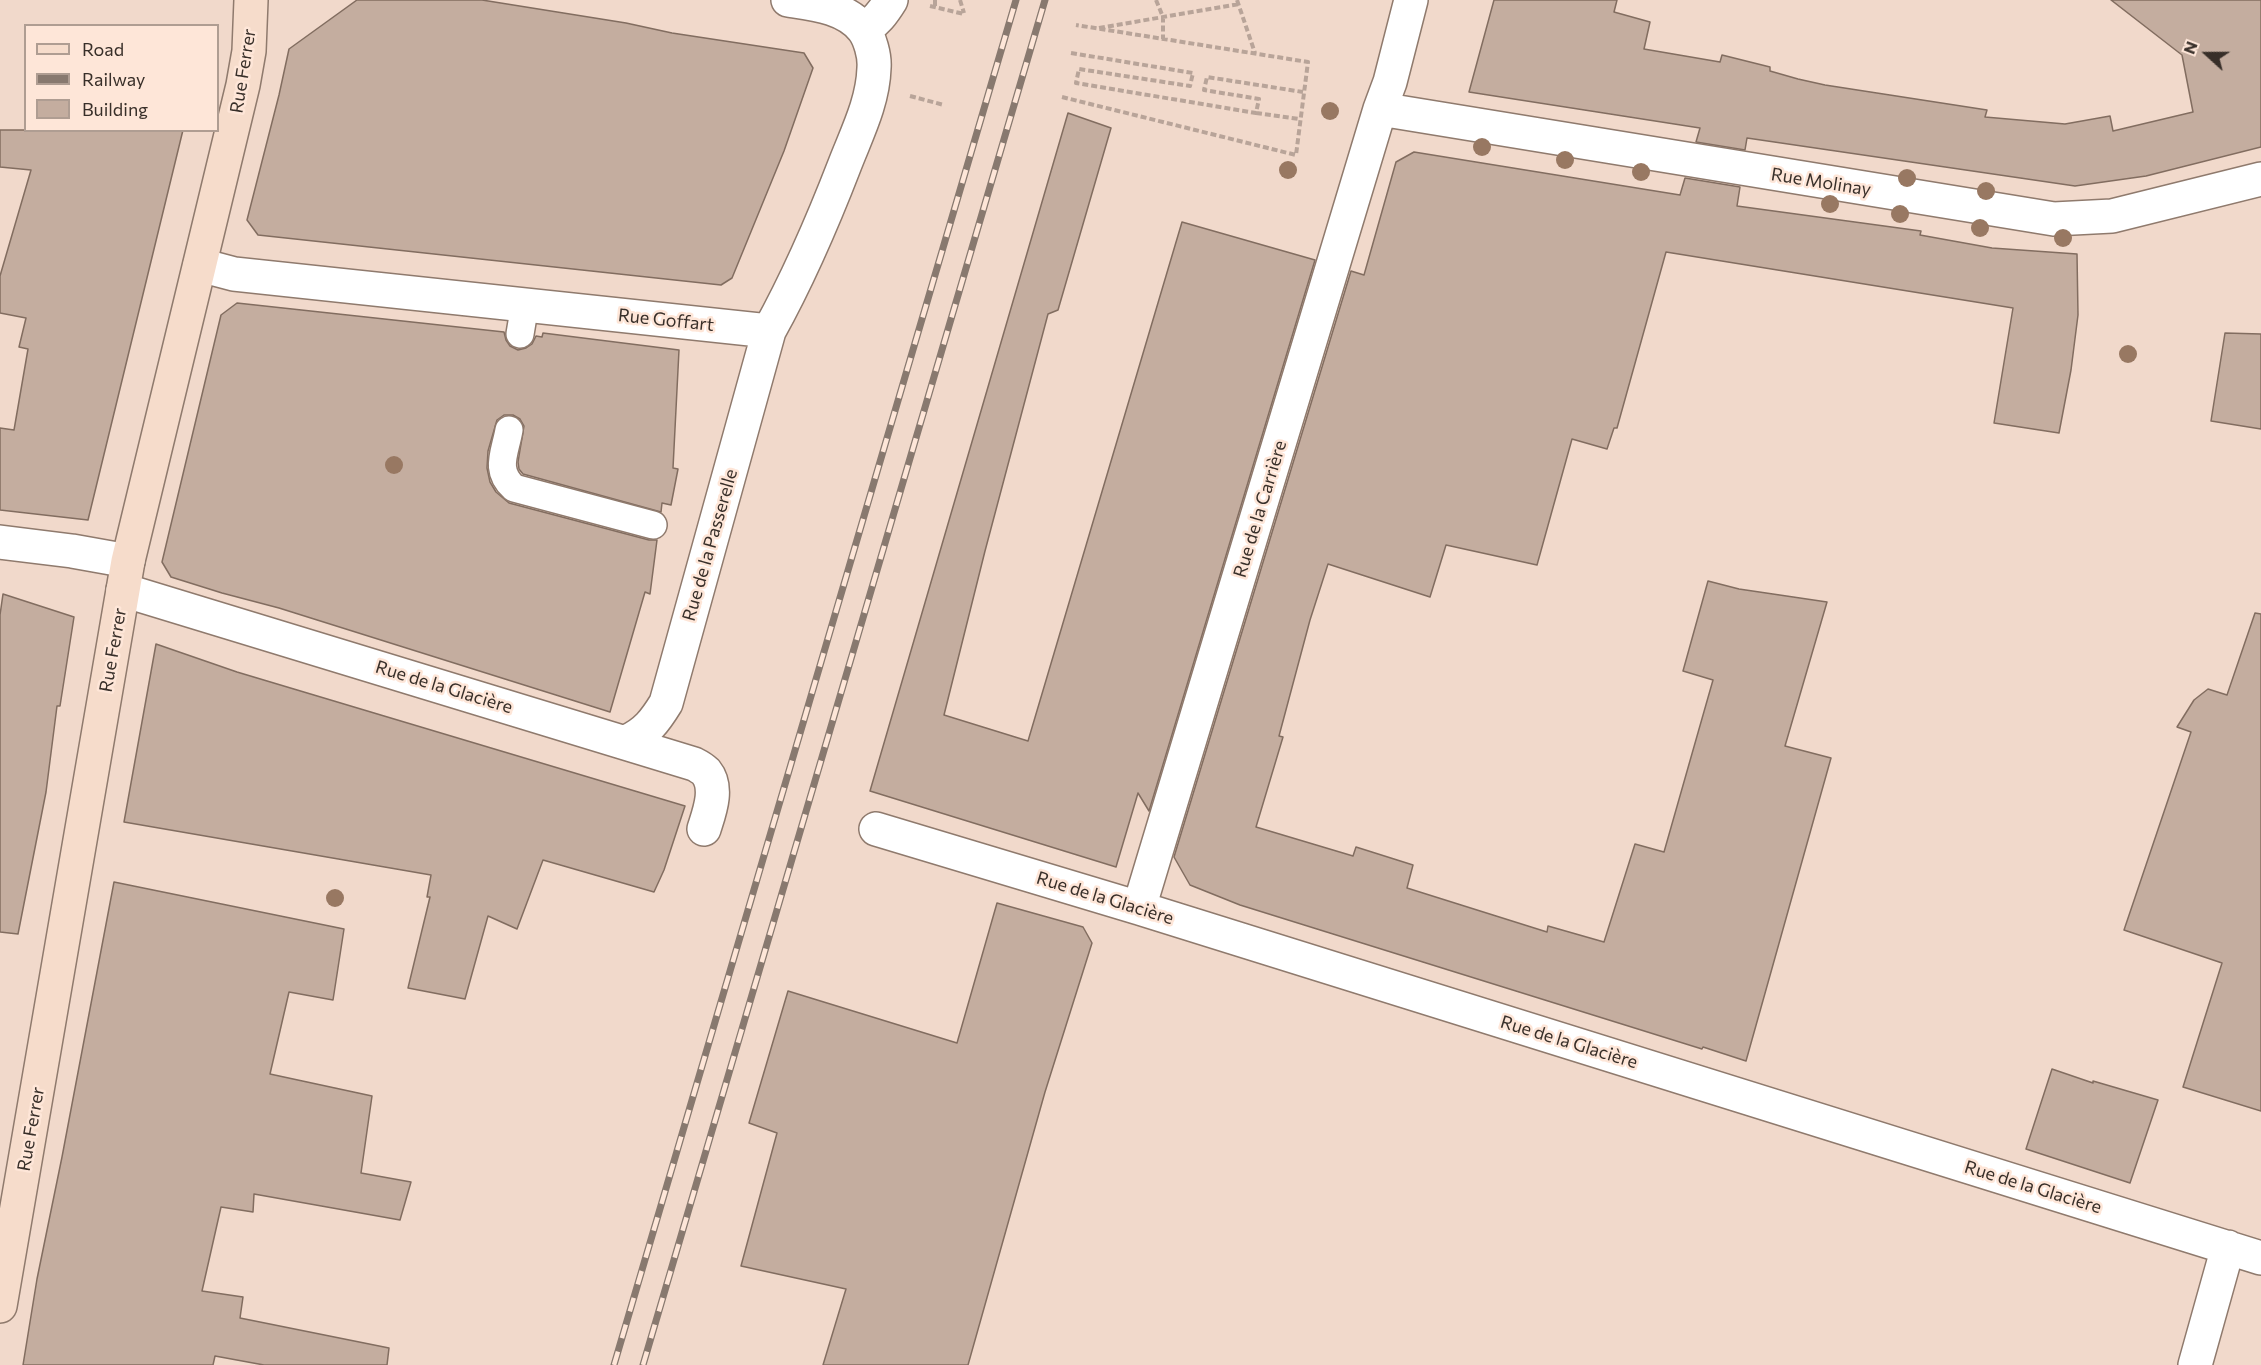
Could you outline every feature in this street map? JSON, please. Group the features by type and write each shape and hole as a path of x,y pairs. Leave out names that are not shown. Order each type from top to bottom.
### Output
{"street":[{"name":"Rue Ferrer","path":"0,1306 6,1242 126,576 243,85 249,51 251,0"},
{"path":"769,331 796,284 867,110 874,66 871,47 864,30 848,15 827,7 788,0"},
{"path":"864,30 882,15 891,0"},
{"name":"Rue de la Carrière","path":"1139,908 1390,82 1411,0"},
{"name":"Rue Molinay","path":"1380,109 2054,219 2112,216 2261,179"},
{"name":"Rue Goffart","path":"200,265 234,274 522,319 769,331"},
{"name":"Rue de la Passerelle","path":"626,742 641,735 653,724 666,703 769,331"},
{"name":"Rue de la Glacière","path":"0,542 72,551 126,576 694,764 707,773 712,786 712,805 704,829"},
{"name":"Rue de la Glacière","path":"876,829 1139,908 2261,1258"},
{"path":"2195,1365 2228,1247"}],"lane":[{"path":"509,430 502,465 504,479 514,488 653,525"}],"path":[{"path":"935,0 935,7 964,14 960,0"},
{"path":"1156,0 1163,17 1163,39"},
{"path":"1095,28 1238,2 1255,54"},
{"path":"1062,97 1296,155 1308,62 1076,25"},
{"path":"1071,53 1193,73 1190,86 1079,69 1076,83 1299,119"},
{"path":"1256,113 1259,99 1204,90 1207,76 1303,92"}],"building":[{"path":"357,0 482,0 804,53 813,68 784,151 732,278 721,285 258,235 247,220 289,49"},
{"path":"1494,0 1617,0 1614,12 1650,22 1644,49 1720,62 1722,55 1770,67 1770,71 1825,85 1987,110 1985,117 2065,124 2110,116 2113,131 2193,112 2182,55 2111,0 2261,0 2261,147 2146,176 2075,186 1747,138 1745,150 1696,142 1700,128 1469,92"},
{"path":"1068,113 1111,128 1058,310 1048,314 944,715 1028,741 1182,222 1315,260 1149,811 1138,793 1116,867 870,791"},
{"path":"0,130 183,132 88,520 0,510 0,428 14,430 28,349 19,347 26,318 0,313 0,276 31,170 0,167"},
{"path":"1414,152 1680,195 1685,178 1740,187 1737,206 1921,231 1920,235 1992,248 2077,254 2078,315 2071,370 2059,433 1994,423 2013,308 1666,252 1617,428 1614,428 1607,449 1572,439 1537,565 1446,545 1430,597 1328,564 1310,620 1279,736 1283,737 1256,827 1353,856 1356,847 1413,865 1407,888 1547,932 1548,926 1604,942 1635,844 1664,852 1713,680 1683,671 1708,581 1739,589 1827,602 1785,746 1831,758 1746,1061 1240,905 1190,885 1174,857 1351,271 1364,275 1396,162"},
{"path":"237,303 504,332 510,346 518,350 532,344 536,336 542,337 543,333 679,350 673,468 678,469 671,505 662,503 661,512 523,474 518,462 524,426 520,419 513,415 504,415 497,420 488,451 487,468 490,482 496,492 509,503 649,540 657,540 650,594 645,592 610,712 279,608 171,577 162,562 221,315"},
{"path":"2225,333 2261,334 2261,429 2211,421"},
{"path":"3,594 74,617 60,706 57,706 46,792 18,934 0,932 0,615"},
{"path":"2255,613 2261,614 2261,1111 2183,1087 2222,963 2124,930 2191,732 2177,727 2194,700 2208,689 2227,695"},
{"path":"156,644 237,672 685,806 664,870 654,892 543,860 517,929 488,916 465,999 408,988 430,897 427,897 431,875 124,822"},
{"path":"114,882 344,929 333,1000 289,992 270,1074 372,1096 361,1173 411,1182 400,1220 254,1194 253,1212 221,1207 202,1291 243,1297 240,1318 389,1348 387,1365 264,1365 215,1356 213,1365 23,1365 37,1279"},
{"path":"997,903 1083,927 1092,943 1045,1092 968,1365 823,1365 846,1289 741,1266 777,1133 749,1123 788,991 957,1043"},
{"path":"2052,1069 2093,1083 2093,1081 2158,1100 2130,1183 2026,1149"}],"railway":[{"path":"614,1365 1016,0"},
{"path":"643,1365 1045,0"}]}
